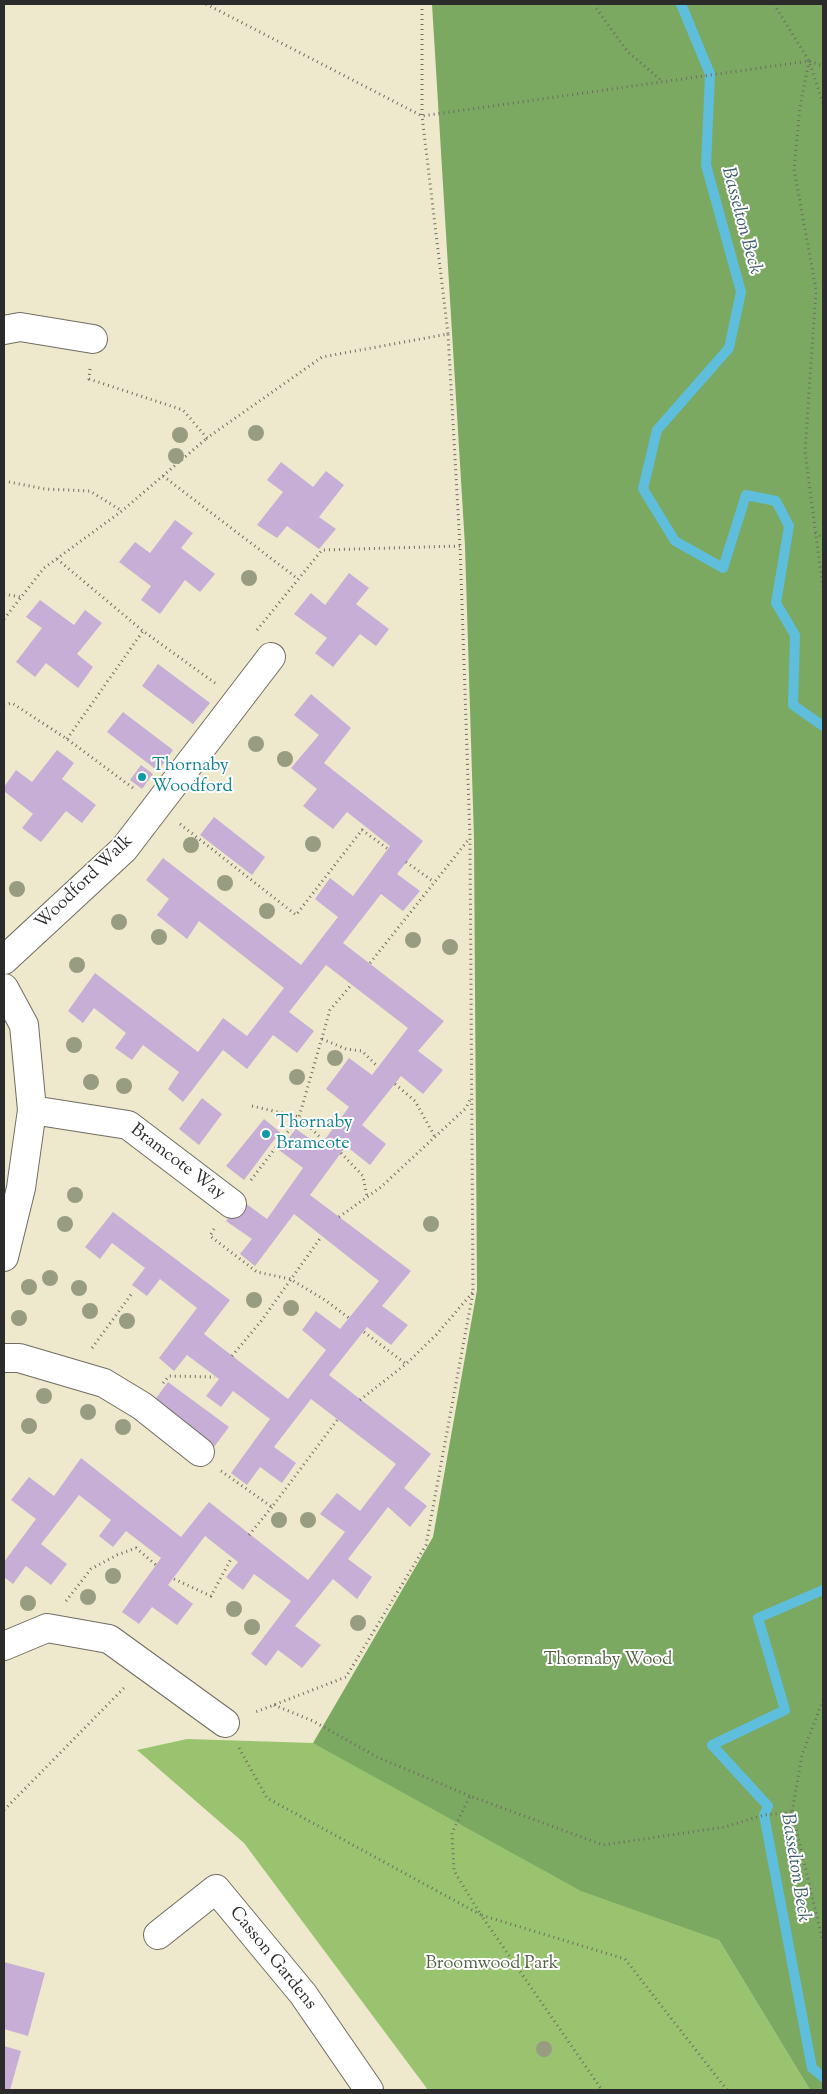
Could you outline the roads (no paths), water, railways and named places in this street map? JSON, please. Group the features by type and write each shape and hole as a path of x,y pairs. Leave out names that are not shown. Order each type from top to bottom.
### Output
{"street":[{"path":"4,330 20,327 93,339"},
{"name":"Woodford Walk","path":"4,960 124,850 271,657"},
{"path":"4,988 24,1025 32,1110 21,1188 4,1257"},
{"name":"Bramcote Way","path":"32,1110 128,1125 232,1204"},
{"path":"4,1358 19,1358 104,1384 142,1406 200,1452"},
{"path":"4,1646 47,1628 109,1639 224,1723"},
{"name":"Casson Gardens","path":"158,1935 216,1889 303,1994 369,2090"}],"waterway":[{"name":"Basselton Beck","path":"681,4 710,74 706,165 741,292 729,348 657,430 643,489 675,541 723,568 746,495 776,501 789,526 776,603 795,635 793,705 823,726"},
{"name":"Basselton Beck","path":"823,1590 758,1618 785,1710 712,1745 768,1806 764,1815 812,2068 823,2077"}],"place":[{"name":"Thornaby Woodford","path":"142,777"},
{"name":"Thornaby Bramcote","path":"266,1134"}],"park label":[{"name":"Thornaby Wood","path":"608,1661"},
{"name":"Broomwood Park","path":"492,1965"}]}
